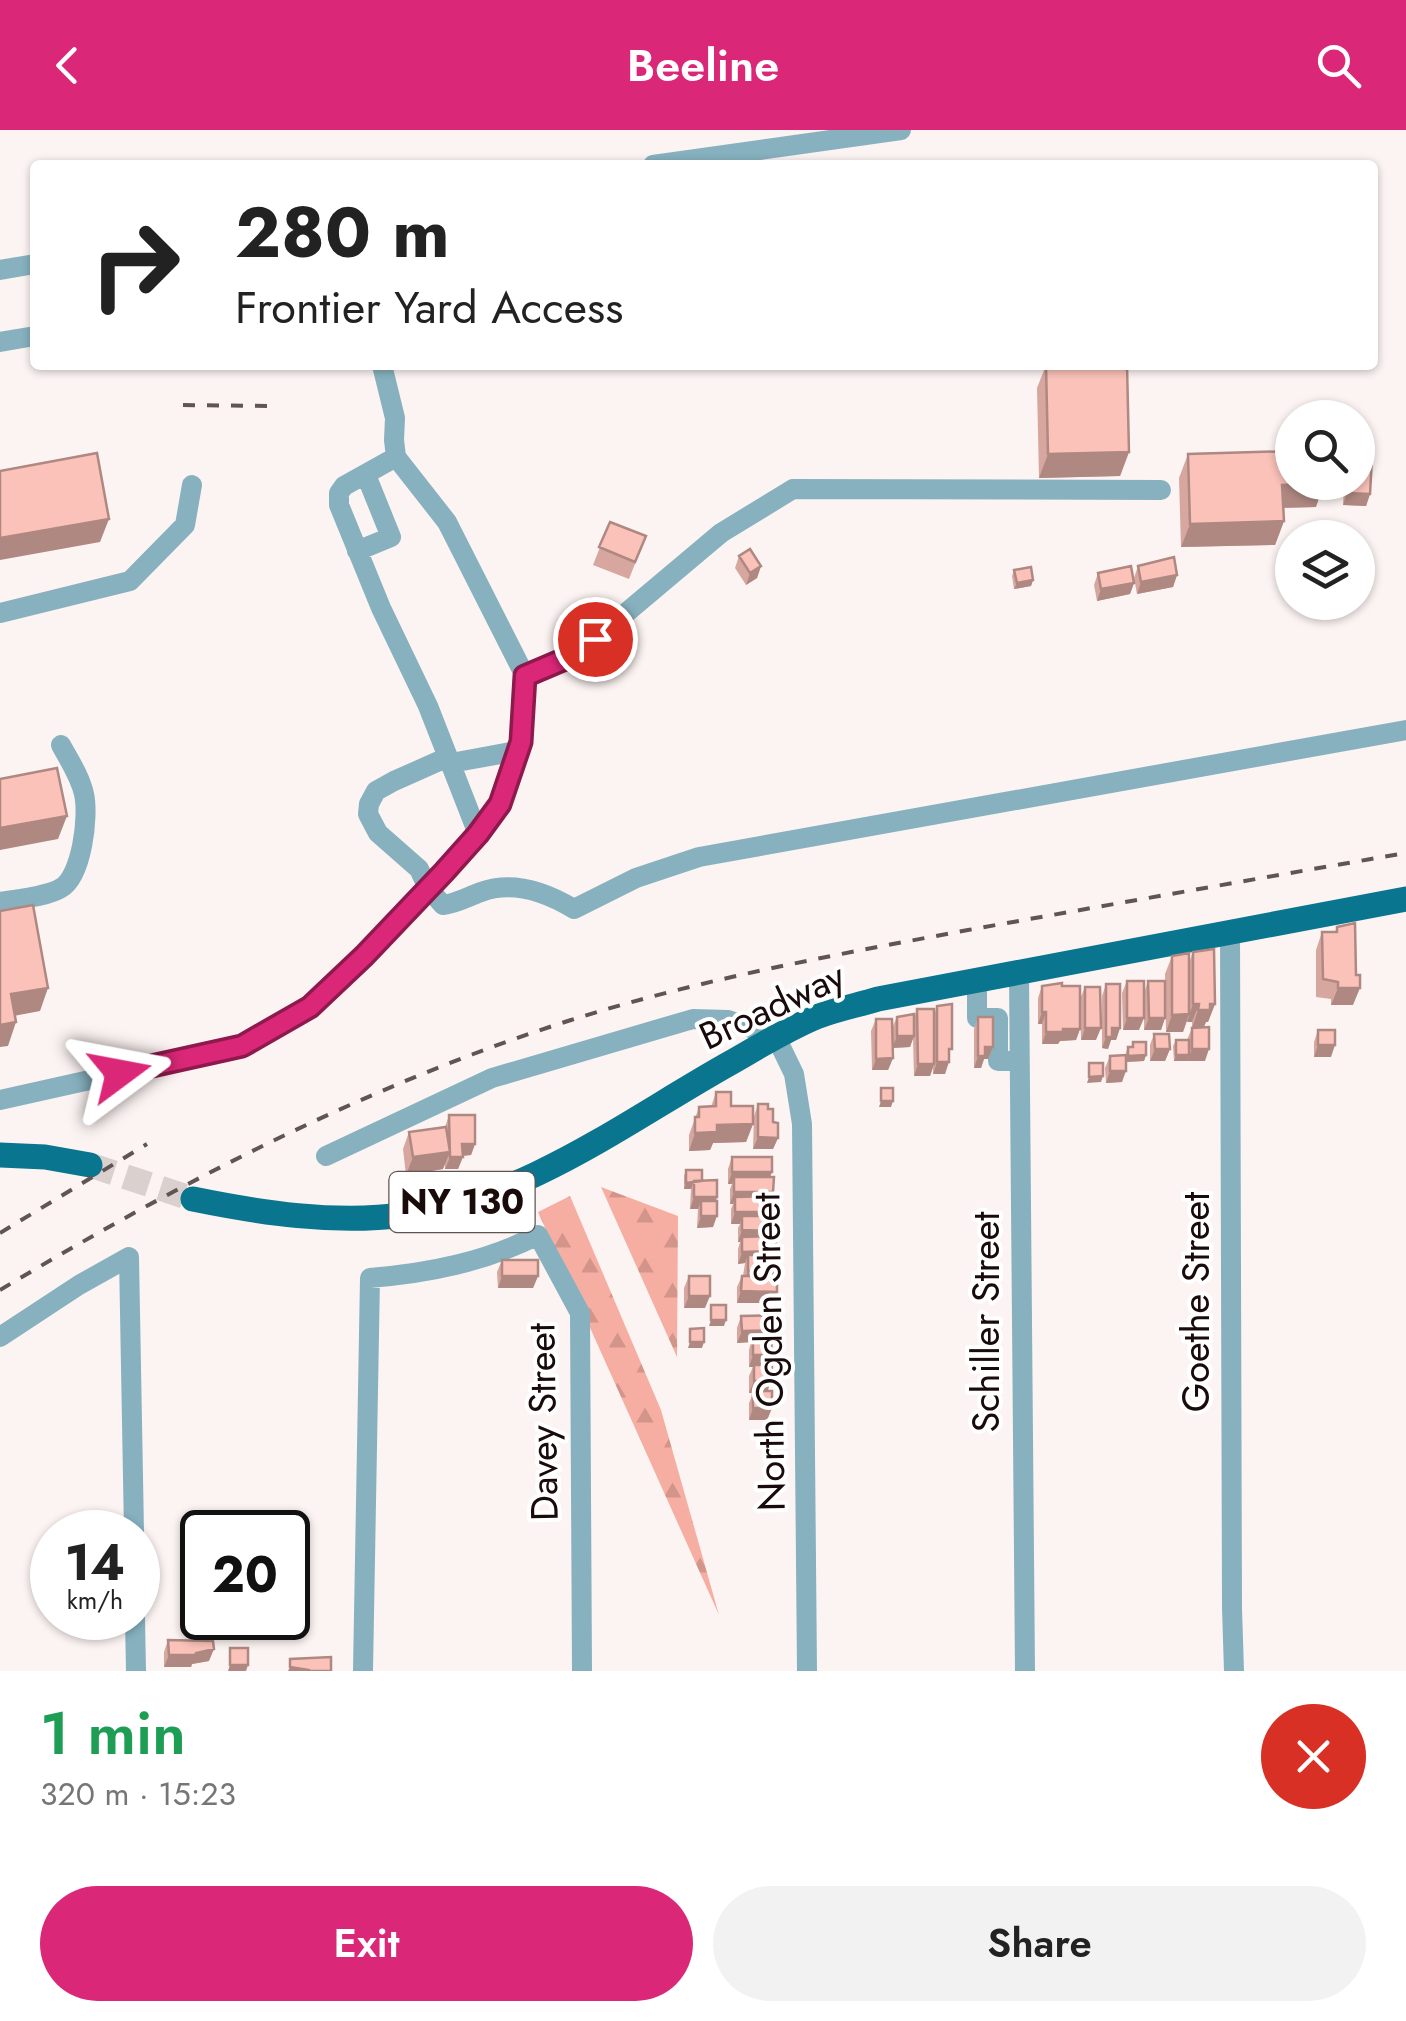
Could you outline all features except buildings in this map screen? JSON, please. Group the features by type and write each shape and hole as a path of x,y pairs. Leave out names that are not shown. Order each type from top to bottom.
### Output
{"main road":[{"name":"Broadway","path":"193,1199 258,1212 334,1218 404,1215 463,1202 546,1169 776,1037 818,1017 878,999 1406,898"},
{"path":"0,1155 45,1157 90,1166"}],"street":[{"path":"688,160 900,130"},
{"path":"0,270 30,265"},
{"path":"0,342 30,337"},
{"path":"0,1100 242,1046 310,1007 428,888 500,804 521,742 525,676 446,522 396,458 395,418 383,370"},
{"path":"396,458 352,480 339,492 339,504 380,608 428,706 478,834"},
{"path":"356,551 391,537 366,475"},
{"path":"0,614 130,581 185,525 192,484"},
{"path":"525,676 572,656 721,533 793,489 1161,490"},
{"path":"517,752 450,760 394,781 376,791 369,804 368,814 378,833 419,869 428,888 443,904 456,903 484,890 515,886 549,894 574,908 636,878 699,857 1406,730"},
{"path":"0,902 58,890 68,883 75,868 85,822 85,798 80,779 60,744"},
{"name":"Goethe Street","path":"1230,932 1234,1671"},
{"name":"Schiller Street","path":"1018,973 1025,1671"},
{"path":"977,981 978,1018 998,1018 998,1061 1019,1061"},
{"path":"326,1156 492,1078 693,1020 728,1020 776,1037"},
{"name":"North Ogden Street","path":"776,1037 794,1074 802,1124 807,1671"},
{"name":"Davey Street","path":"363,1671 370,1278 450,1268 538,1235 580,1313 582,1671"},
{"path":"0,1338 129,1257 134,1510"},
{"path":"135,1640 136,1671"}],"green space":[{"path":"601,1187 678,1216 677,1357"},
{"path":"570,1196 661,1410 719,1615 538,1212"}],"tunnel":[{"path":"90,1165 193,1199"}],"railway":[{"path":"183,405 271,406"},
{"path":"0,1290 137,1211 278,1139 422,1074 571,1020 669,992 818,959 1406,853"},
{"path":"0,1233 147,1144"}],"route":[{"path":"120,1073 242,1046 310,1007 444,872 500,804 521,742 525,676 572,656 595,639"}]}
